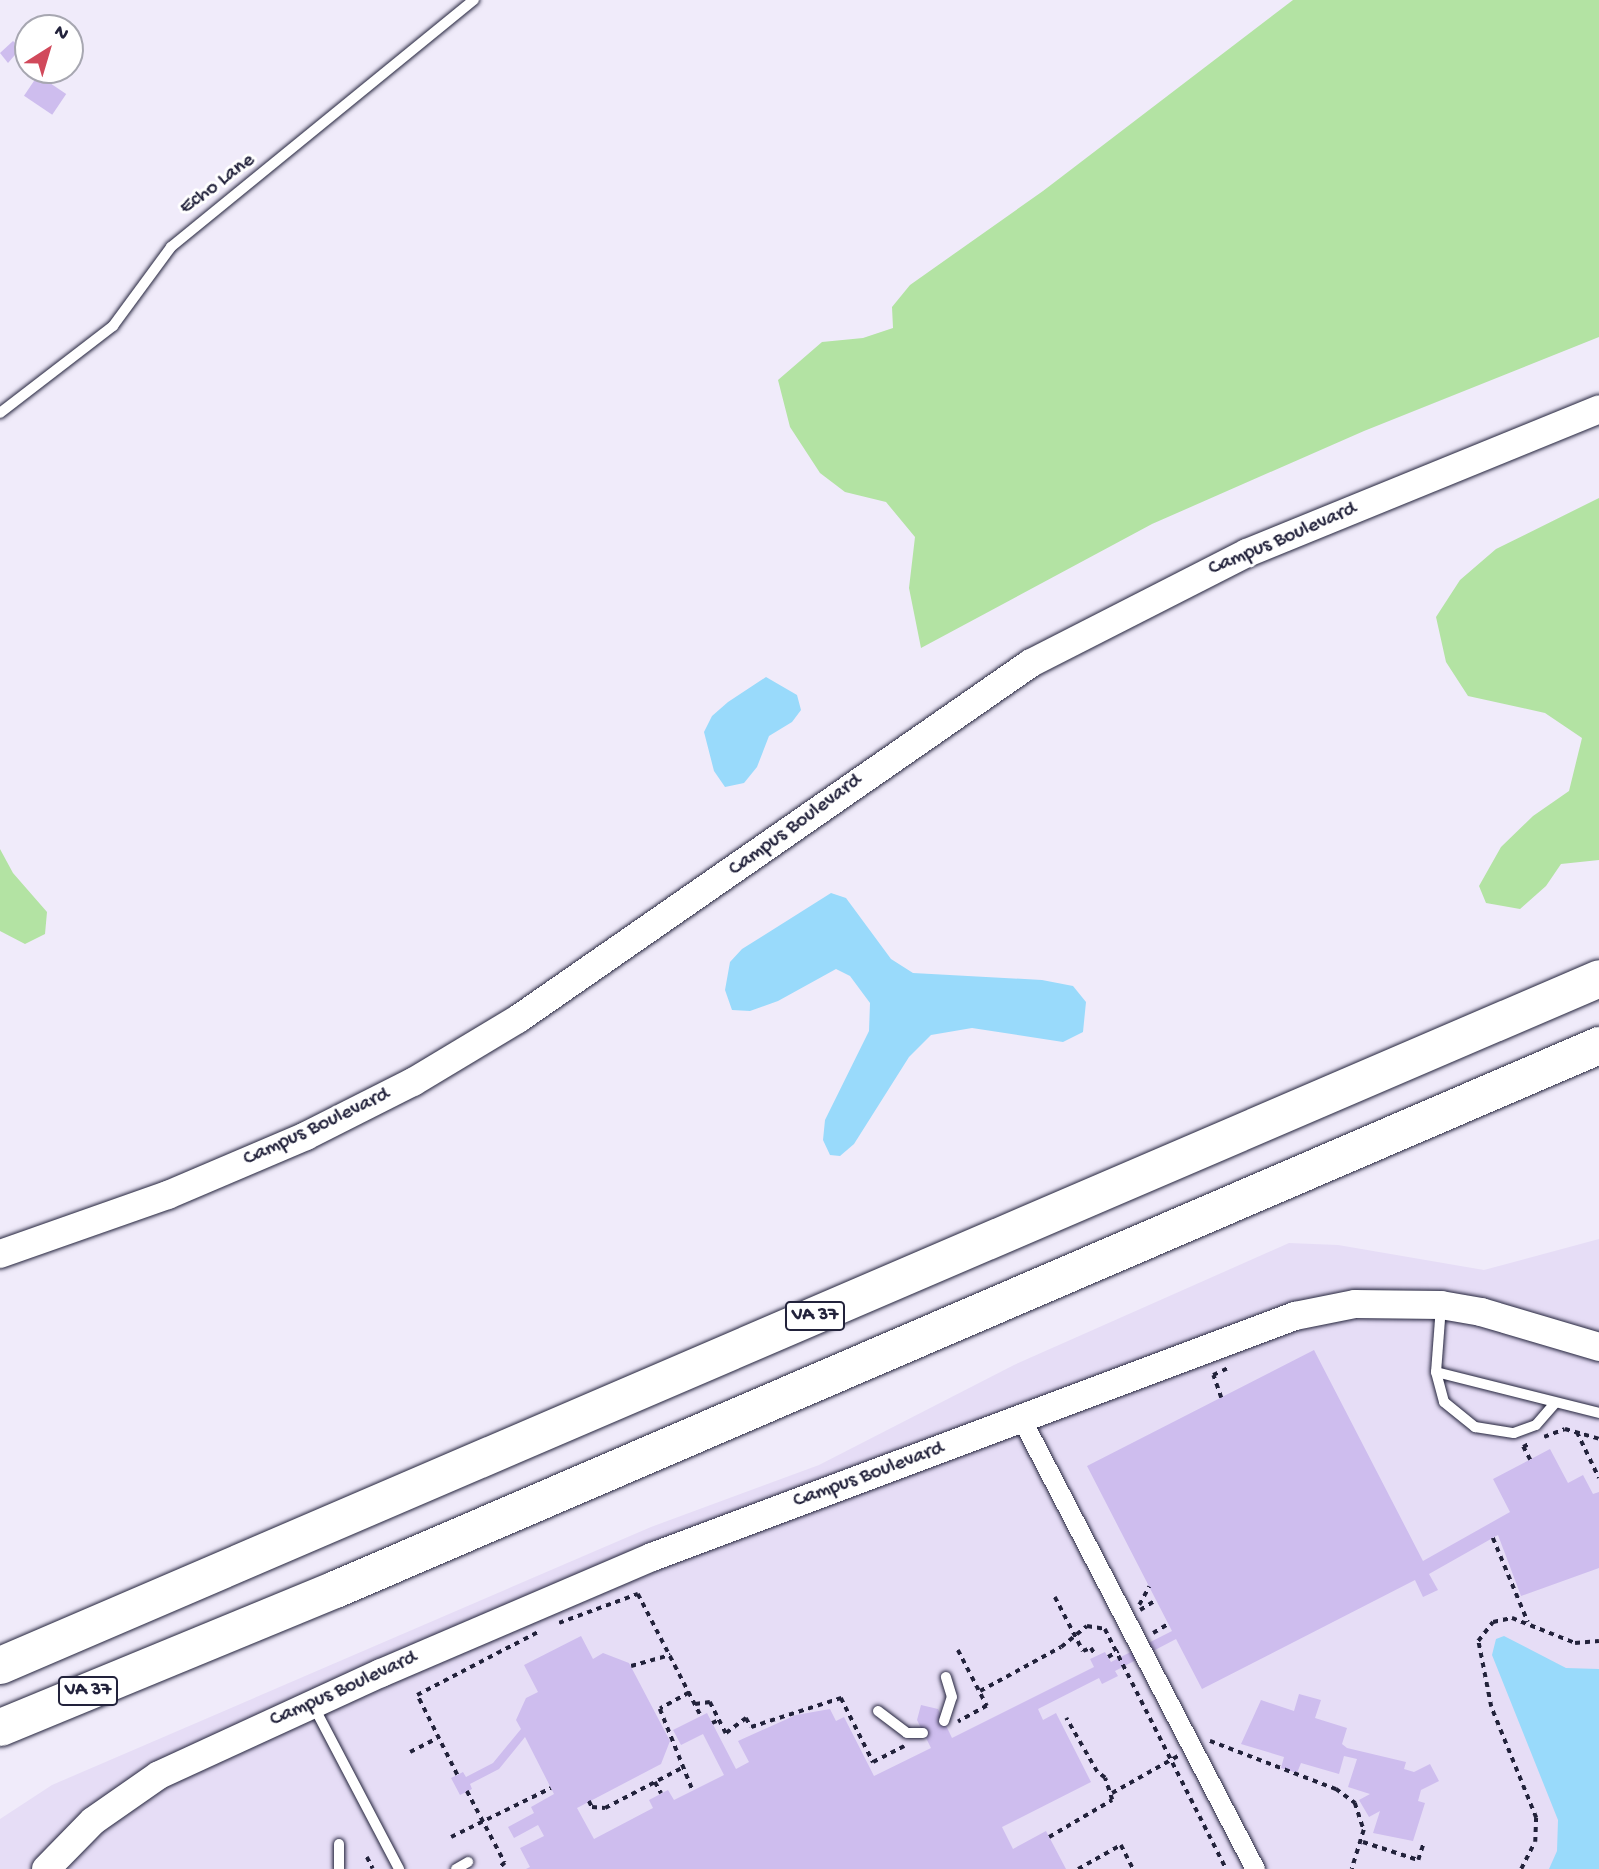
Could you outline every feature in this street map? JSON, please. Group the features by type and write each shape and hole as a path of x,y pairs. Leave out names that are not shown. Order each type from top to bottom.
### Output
{"highway":[{"name":"VA 37","path":"10,1660 1599,978"},
{"name":"VA 37","path":"0,1727 177,1656 1599,1045"},
{"path":"0,1747 177,1656"}],"street":[{"name":"Campus Boulevard","path":"0,1254 168,1195 306,1136 446,1064 685,905 979,696 1056,649 1247,554 1599,409"},
{"name":"Campus Boulevard","path":"46,1869 93,1821 138,1788 196,1755 652,1557 1294,1316 1355,1304 1441,1305 1481,1312 1599,1347"},
{"path":"1022,1420 1255,1869"}],"lane":[{"name":"Echo Lane","path":"0,413 113,326 171,247 474,0"},
{"path":"1441,1305 1436,1373 1444,1402 1475,1427 1514,1433 1536,1425 1554,1404"},
{"path":"1436,1373 1599,1413"},
{"path":"946,1676 952,1697 946,1724"},
{"path":"312,1704 399,1869"},
{"path":"878,1711 907,1733 923,1733"},
{"path":"338,1869 339,1844"},
{"path":"456,1869 468,1862"}],"path":[{"path":"1221,1398 1213,1375 1236,1364"},
{"path":"1530,1460 1523,1447 1556,1432 1577,1432 1599,1439"},
{"path":"1577,1432 1598,1474"},
{"path":"1493,1538 1528,1622"},
{"path":"1149,1587 1140,1599 1139,1611 1156,1600"},
{"path":"551,1622 570,1622 638,1594 702,1716"},
{"path":"1055,1597 1083,1651 1091,1648 1096,1656"},
{"path":"1521,1869 1535,1842 1536,1818 1500,1733 1478,1653 1481,1633 1493,1622 1512,1618 1528,1622 1575,1643 1599,1641"},
{"path":"1152,1634 1168,1624"},
{"path":"980,1691 1087,1626 1105,1629 1166,1745 1169,1761 1226,1869"},
{"path":"457,1775 417,1695 472,1670 542,1628"},
{"path":"946,1724 987,1706 958,1650"},
{"path":"631,1666 670,1656"},
{"path":"689,1693 660,1709 693,1791"},
{"path":"695,1704 710,1702 726,1733 746,1718 751,1727 841,1698 873,1762 907,1745"},
{"path":"1066,1718 1112,1793"},
{"path":"712,1723 719,1720"},
{"path":"410,1752 437,1738"},
{"path":"1207,1739 1233,1753 1336,1789 1360,1812 1363,1842 1352,1869"},
{"path":"1049,1837 1107,1806 1112,1793 1169,1761"},
{"path":"589,1801 592,1807 605,1808 682,1768"},
{"path":"655,1782 661,1793"},
{"path":"451,1837 484,1824 551,1788"},
{"path":"467,1791 505,1863 498,1869"},
{"path":"1363,1842 1418,1860 1423,1845"},
{"path":"1078,1869 1121,1845 1133,1869"},
{"path":"366,1857 373,1869"}],"shaded area":[{"path":"1599,1239 1599,1869 0,1869 0,1819 52,1785 651,1527 819,1465 1014,1365 1289,1243 1338,1245 1484,1270"}],"green space":[{"path":"1293,0 1599,0 1599,337 1364,431 1152,524 921,648 909,588 915,537 886,502 845,492 820,473 790,427 778,380 822,342 863,338 893,328 892,307 910,285 1043,191"},
{"path":"1599,498 1599,860 1561,864 1546,886 1520,909 1486,903 1479,886 1501,847 1533,816 1569,791 1582,738 1545,713 1468,696 1446,662 1436,617 1460,580 1496,549"},
{"path":"0,849 13,873 47,912 45,934 25,944 0,931"}],"water":[{"path":"766,677 797,695 801,710 792,722 769,736 757,767 744,783 725,787 714,771 704,732 712,716"},
{"path":"831,893 846,898 891,959 913,973 1042,980 1073,986 1086,1002 1083,1032 1063,1042 972,1028 931,1035 909,1057 854,1144 840,1156 830,1155 823,1140 825,1120 869,1031 870,1003 850,976 836,969 778,1001 750,1011 732,1010 725,990 730,962 742,949"},
{"path":"1504,1636 1566,1668 1599,1669 1599,1869 1549,1869 1557,1851 1558,1820 1492,1655 1496,1639"}],"building":[{"path":"14,42 14,56 8,63 0,53"},
{"path":"32,84 51,84 66,94 52,115 24,96"},
{"path":"1314,1350 1423,1561 1510,1512 1493,1479 1550,1449 1568,1483 1583,1475 1593,1494 1599,1492 1599,1568 1521,1596 1498,1535 1429,1574 1438,1590 1423,1597 1415,1580 1202,1689 1176,1639 1115,1671 1118,1676 1102,1684 1099,1678 1038,1709 1043,1720 1056,1713 1091,1782 1002,1827 1013,1849 1046,1831 1066,1869 526,1869 530,1867 520,1848 544,1836 538,1825 514,1838 508,1827 534,1813 531,1807 554,1794 525,1737 499,1769 470,1784 472,1789 460,1795 451,1778 463,1772 466,1777 493,1763 521,1729 516,1720 526,1698 538,1692 524,1665 581,1636 593,1659 603,1653 629,1663 670,1741 661,1764 577,1808 594,1839 653,1808 649,1800 668,1790 674,1800 724,1775 703,1734 681,1745 673,1730 707,1713 736,1769 749,1762 738,1741 796,1715 830,1709 836,1721 844,1717 874,1776 931,1748 917,1720 921,1705 938,1709 952,1738 1094,1667 1090,1659 1105,1652 1111,1662 1172,1631 1087,1466"},
{"path":"1299,1694 1321,1700 1315,1718 1347,1728 1342,1744 1347,1748 1406,1762 1404,1769 1414,1772 1430,1764 1439,1781 1421,1790 1418,1801 1425,1803 1413,1841 1373,1833 1380,1811 1369,1817 1359,1800 1370,1794 1348,1787 1357,1759 1344,1756 1339,1774 1301,1763 1297,1773 1281,1768 1284,1757 1241,1744 1261,1700 1294,1711"}]}
